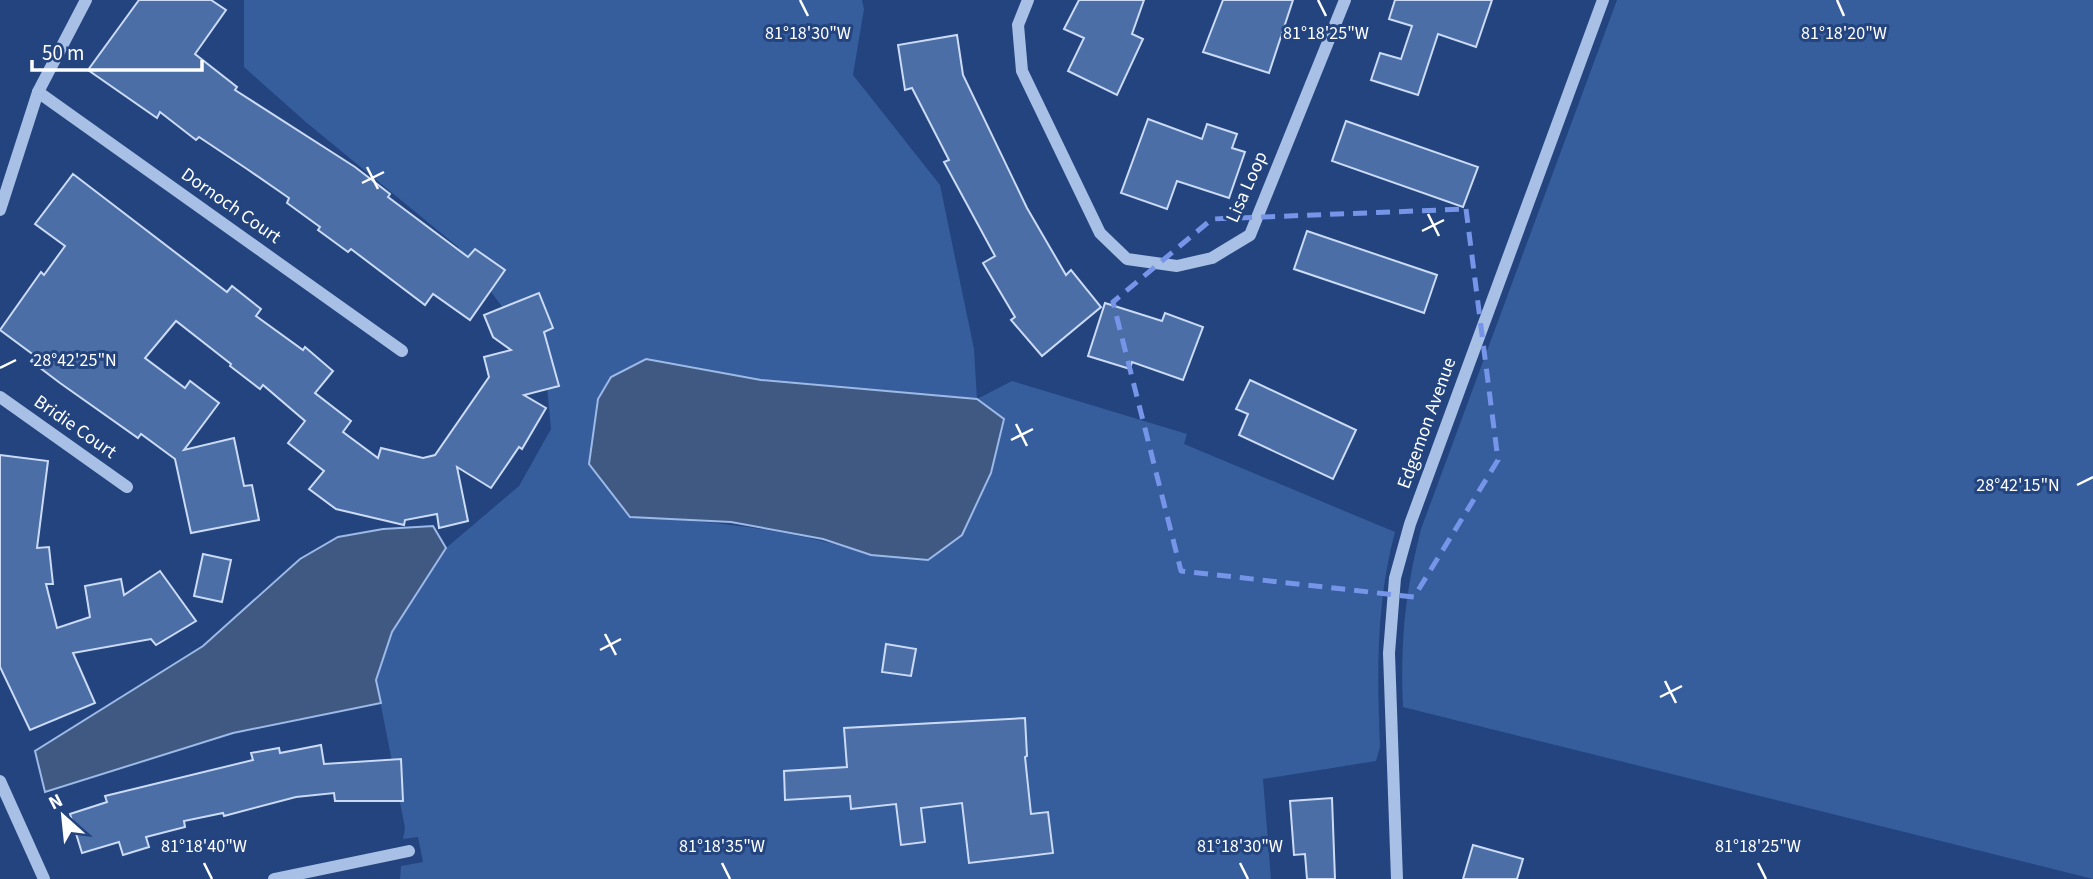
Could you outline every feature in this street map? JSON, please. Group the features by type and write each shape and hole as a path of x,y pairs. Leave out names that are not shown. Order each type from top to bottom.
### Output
{"street":[{"path":"0,210 38,92 86,0"},
{"name":"Lisa Loop","path":"1028,0 1018,25 1022,71 1100,233 1127,259 1177,267 1212,258 1250,235 1345,0"},
{"name":"Edgemon Avenue","path":"1397,879 1389,653 1395,578 1410,524 1604,0"},
{"name":"Dornoch Court","path":"38,92 401,351"},
{"name":"Bridie Court","path":"0,397 127,487"},
{"path":"0,780 44,879"},
{"path":"274,879 409,851"}],"highlighted area":[{"path":"1466,209 1498,460 1414,597 1181,571 1113,302 1212,219"}],"shaded area":[{"path":"244,0 862,0 864,9 853,75 940,185 974,349 977,399 1012,381 1187,434 1184,444 1395,532 1381,612 1378,665 1380,747 1376,761 1263,779 1271,879 400,879 401,866 423,862 418,837 403,839 405,828 376,680 392,632 439,554 519,486 551,429 545,365 458,247 307,123 244,67","holes":["646,359 761,380 977,399 871,555 812,539 752,528 630,517 589,464 598,399 611,377"]},
{"path":"1617,0 2093,0 2093,879 1403,707 1405,617 1421,529"},
{"path":"646,359 761,380 977,399 1004,419 991,473 962,535 928,560 871,555 823,539 731,522 630,517 589,464 598,399 611,377"},
{"path":"433,526 446,548 392,632 376,680 381,703 233,733 45,792 35,751 203,646 300,559 338,537 383,529"}],"building":[{"path":"139,0 211,0 226,10 195,54 237,87 235,90 355,167 390,194 388,197 468,257 475,249 505,270 470,320 433,294 425,305 351,249 348,252 318,230 320,227 287,203 289,198 199,137 196,140 160,112 157,118 88,70"},
{"path":"1079,0 1144,0 1132,34 1143,39 1117,95 1068,71 1084,38 1064,29"},
{"path":"1223,0 1293,0 1269,73 1203,52"},
{"path":"1395,0 1492,0 1476,47 1438,34 1418,95 1371,80 1380,53 1401,59 1412,26 1389,19"},
{"path":"957,35 963,75 1027,208 1066,275 1071,270 1101,307 1042,356 1011,320 1015,317 983,263 995,256 944,162 949,160 912,88 905,90 898,45"},
{"path":"1148,119 1202,139 1207,124 1237,134 1232,148 1245,152 1229,198 1177,181 1167,209 1121,193"},
{"path":"1346,121 1478,167 1463,207 1332,161"},
{"path":"73,174 227,292 232,286 261,309 256,316 303,350 305,347 333,371 315,393 351,421 343,432 378,458 381,448 423,458 435,455 489,377 484,357 511,350 493,337 484,315 539,293 553,328 544,332 559,386 524,395 546,408 522,449 519,447 491,488 457,467 468,521 439,528 437,514 405,520 404,525 336,509 309,489 324,471 288,443 305,421 263,385 260,389 176,321 145,358 185,388 190,381 219,403 184,450 234,438 244,486 252,485 259,520 191,533 175,459 141,434 138,438 60,383 31,361 35,356 0,330 41,272 44,275 65,246 35,224"},
{"path":"1307,231 1437,275 1424,313 1294,269"},
{"path":"1105,303 1162,321 1165,313 1203,327 1183,380 1132,362 1130,369 1088,356"},
{"path":"1250,380 1356,430 1333,479 1239,435 1248,414 1236,409"},
{"path":"0,455 48,461 37,548 49,547 53,584 46,584 57,628 90,617 85,586 121,579 124,595 160,571 196,621 156,645 151,639 73,653 95,703 30,730 0,667"},
{"path":"203,554 231,560 222,602 194,596"},
{"path":"886,644 916,649 911,676 882,672"},
{"path":"1025,718 1025,757 1031,814 1048,812 1053,853 969,863 962,803 921,808 925,842 901,845 896,804 851,809 850,796 785,800 784,771 847,767 844,728"},
{"path":"321,745 324,764 401,759 403,801 335,801 334,793 296,797 224,816 223,813 184,821 185,827 146,837 149,847 123,855 119,842 82,853 70,814 107,802 105,796 253,760 251,753 279,748 280,753"},
{"path":"1332,798 1335,879 1307,879 1305,854 1294,855 1290,801"},
{"path":"1473,845 1523,859 1517,879 1463,879"}]}
